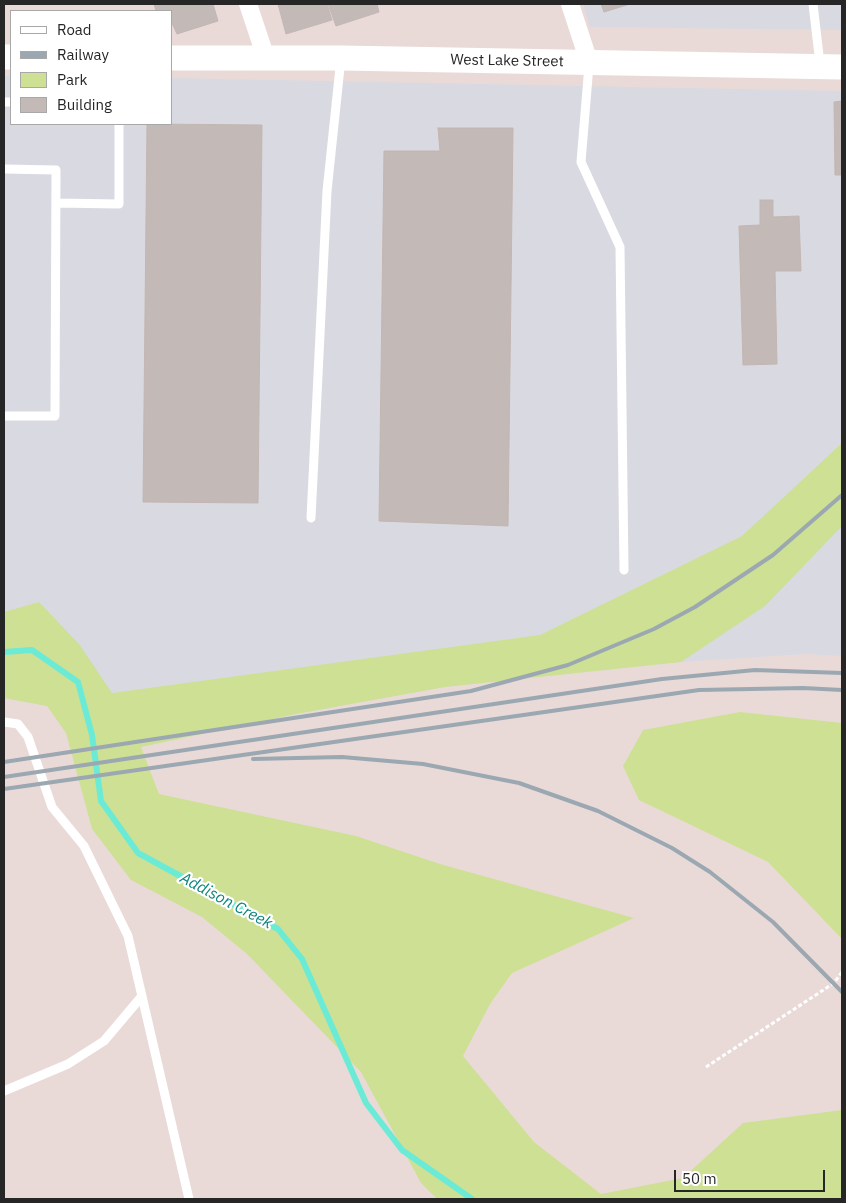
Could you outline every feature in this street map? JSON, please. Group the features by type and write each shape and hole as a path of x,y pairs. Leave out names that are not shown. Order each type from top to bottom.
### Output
{"main road":[{"name":"West Lake Street","path":"172,58 341,58 831,67"}],"street":[{"path":"248,4 266,58"},
{"path":"570,4 589,62"}],"lane":[{"path":"813,4 831,67"},
{"path":"311,518 327,191 341,58"},
{"path":"589,62 581,162 620,247 624,570"},
{"path":"56,203 119,204 119,125"},
{"path":"4,169 56,170 55,416 4,416"},
{"path":"4,722 18,724 28,737 52,807 84,846 128,936 189,1199"},
{"path":"4,1091 68,1064 104,1041 142,996"}],"path":[{"path":"706,1067 834,983 842,972"}],"shaded area":[{"path":"583,4 842,4 842,30 590,27"},
{"path":"4,76 10,76 10,125 172,125 172,78 842,91 842,656 806,654 681,662 445,687 296,714 70,747 66,733 47,706 4,698"}],"green space":[{"path":"842,443 842,526 765,606 681,662 445,687 296,714 141,747 159,794 356,836 440,864 634,918 512,973 490,1004 463,1056 534,1142 601,1194 683,1178 743,1123 842,1110 842,1199 437,1199 421,1183 361,1072 247,954 202,917 131,880 92,829 66,733 47,706 4,698 4,612 39,602 79,644 112,693 540,635 742,536"},
{"path":"740,712 842,723 842,939 768,862 639,800 623,766 643,730"}],"building":[{"path":"154,4 213,4 218,21 177,34 172,23 172,10 156,10"},
{"path":"278,4 327,4 332,20 286,34"},
{"path":"328,4 377,4 379,12 336,26"},
{"path":"601,4 630,4 604,12"},
{"path":"842,101 842,175 835,175 834,102"},
{"path":"147,125 262,125 258,503 143,502"},
{"path":"438,128 513,128 508,526 379,521 384,151 440,151"},
{"path":"760,200 773,200 773,217 799,216 801,271 775,271 777,364 743,365 739,226 760,225"}],"waterway":[{"name":"Addison Creek","path":"4,652 32,650 78,682 92,735 101,801 138,853 278,929 302,959 366,1103 402,1150 472,1199"}],"railway":[{"path":"4,762 471,691 568,665 654,629 695,607 773,555 842,495"},
{"path":"4,777 662,679 755,670 842,673"},
{"path":"4,789 699,690 803,688 842,690"},
{"path":"253,759 342,757 423,764 519,783 598,811 672,848 710,872 773,922 842,992"}]}
